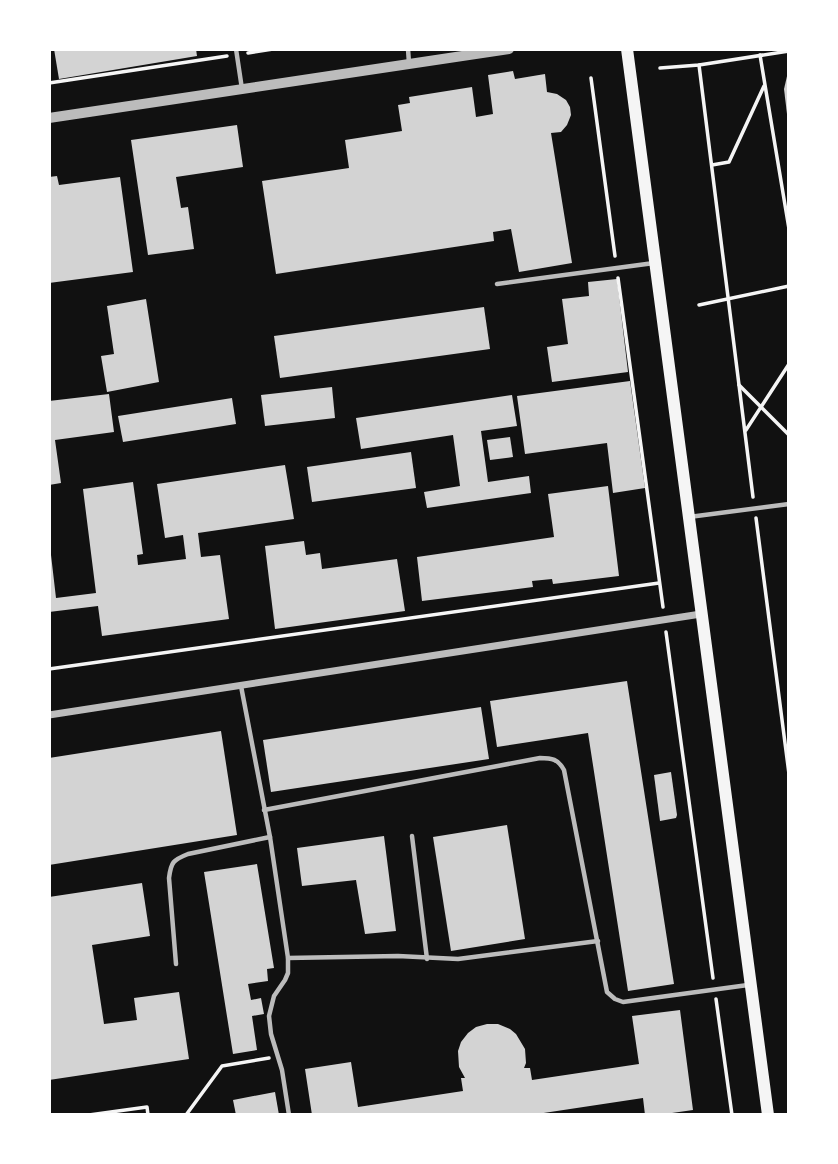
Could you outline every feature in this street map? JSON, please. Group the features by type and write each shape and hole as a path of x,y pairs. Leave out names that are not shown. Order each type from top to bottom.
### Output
{"main road":[{"path":"627,49 768,1115"}],"street":[{"path":"49,118 410,64 468,52 509,49"},
{"path":"49,715 701,614"}],"lane":[{"path":"408,49 410,64"},
{"path":"236,52 242,89"},
{"path":"497,284 655,263"},
{"path":"689,517 789,504"},
{"path":"240,685 270,837 288,958 288,973 274,996 269,1016 289,1115"},
{"path":"264,810 512,763 552,758 560,762 564,770 607,992 623,1002 750,985"},
{"path":"412,836 427,958"},
{"path":"176,964 169,878 171,864 177,858 188,854 270,837"},
{"path":"288,958 398,956 458,959 597,941"}],"path":[{"path":"49,83 236,52 273,49"},
{"path":"660,68 699,65 789,51"},
{"path":"760,55 789,229"},
{"path":"699,65 789,774"},
{"path":"591,78 732,1115"},
{"path":"712,166 729,162 765,84"},
{"path":"699,305 789,286"},
{"path":"745,431 789,365"},
{"path":"739,385 789,435"},
{"path":"49,669 659,583"},
{"path":"186,1115 222,1066 278,1057"},
{"path":"89,1115 147,1107 148,1115"}],"building":[{"path":"54,49 196,49 197,56 59,79"},
{"path":"513,71 515,79 545,74 547,92 557,94 566,100 570,107 571,115 567,125 561,132 551,133 572,263 519,272 511,229 493,232 494,241 276,274 262,181 349,168 345,140 402,131 398,105 410,103 409,97 472,87 476,117 493,114 488,75"},
{"path":"788,72 789,114 787,114 784,89"},
{"path":"237,125 243,167 176,177 181,208 188,207 194,249 148,255 131,140"},
{"path":"57,176 59,185 120,177 133,272 49,283 49,177"},
{"path":"617,279 628,372 552,382 547,347 568,344 562,299 589,296 588,282"},
{"path":"146,299 159,382 107,392 101,356 114,354 107,306"},
{"path":"484,307 490,349 280,378 274,336"},
{"path":"630,381 645,488 613,493 607,443 525,454 517,396"},
{"path":"332,387 335,418 265,426 261,395"},
{"path":"109,394 114,432 55,440 61,483 49,485 49,401"},
{"path":"512,395 517,426 481,431 488,482 529,476 531,493 427,508 424,492 460,486 453,435 361,449 356,418"},
{"path":"232,398 236,424 123,442 118,416"},
{"path":"510,437 513,457 490,460 487,440"},
{"path":"411,452 416,488 312,502 307,467"},
{"path":"285,465 294,519 198,533 201,557 220,555 229,619 102,636 98,606 49,612 51,555 56,598 96,593 83,489 133,482 143,554 137,555 138,565 186,559 183,535 165,538 157,484"},
{"path":"608,486 619,576 553,584 552,579 532,581 533,587 422,601 417,557 554,537 548,494"},
{"path":"304,541 306,555 320,553 322,569 397,559 405,611 275,629 265,546"},
{"path":"627,681 674,984 628,991 588,733 497,747 490,701"},
{"path":"481,707 489,759 271,792 263,740"},
{"path":"221,731 237,835 49,865 49,758"},
{"path":"671,772 677,815 676,818 660,821 654,775"},
{"path":"507,825 525,939 451,951 433,837"},
{"path":"384,836 396,931 365,934 356,880 302,886 297,848"},
{"path":"257,864 274,968 267,969 268,981 248,984 251,1000 261,998 264,1014 252,1016 257,1050 233,1054 204,872"},
{"path":"142,883 150,936 92,945 104,1024 137,1020 134,998 179,992 189,1059 49,1080 49,897"},
{"path":"680,1010 693,1110 645,1115 643,1098 538,1115 312,1115 305,1069 351,1062 358,1107 463,1091 461,1078 465,1078 459,1067 458,1051 461,1042 476,1027 487,1024 498,1024 516,1034 525,1049 524,1068 530,1068 532,1080 639,1064 632,1016"},
{"path":"275,1092 279,1115 236,1115 233,1100"}]}
